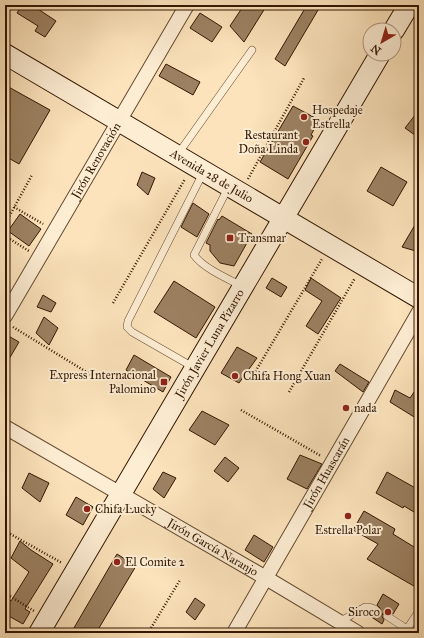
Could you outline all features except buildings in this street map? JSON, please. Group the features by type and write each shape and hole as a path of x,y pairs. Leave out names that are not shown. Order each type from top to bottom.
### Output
{"street":[{"name":"Jirón Renovación","path":"8,321 39,257 187,5"},
{"path":"398,22 408,5"},
{"name":"Avenida 28 de Julio","path":"5,54 419,298"},
{"name":"Jirón Javier Luna Pizarro","path":"43,626 375,62"},
{"name":"Jirón Huascarán","path":"234,633 419,312"},
{"name":"Jirón García Naranjo","path":"5,427 358,633"}],"lane":[{"path":"195,369 132,332 127,327 128,321 191,164 252,50"},
{"path":"235,190 194,255 201,262 227,279 243,286"},
{"path":"339,622 366,607 375,609"},
{"path":"387,616 407,632 419,611"}],"path":[{"path":"235,190 304,78"},
{"path":"113,303 191,164"},
{"path":"5,224 32,176"},
{"path":"14,207 55,230"},
{"path":"5,236 39,257"},
{"path":"251,379 330,246"},
{"path":"289,392 362,265"},
{"path":"8,321 98,379"},
{"path":"241,410 332,463"},
{"path":"416,478 419,473"},
{"path":"5,531 76,571"},
{"path":"148,633 180,580"},
{"path":"5,594 43,626"}],"place":[{"name":"Hospedaje Estrella","path":"304,117"},
{"name":"Restaurant Doña Linda","path":"306,142"},
{"name":"Transmar","path":"230,238"},
{"name":"Chifa Hong Xuan","path":"235,376"},
{"name":"Express Internacional Palomino","path":"164,382"},
{"name":"nada","path":"346,408"},
{"name":"Chifa Lucky","path":"87,509"},
{"name":"Estrella Polar","path":"348,516"},
{"name":"El Comite 2","path":"117,562"},
{"name":"Siroco","path":"388,612"}]}
